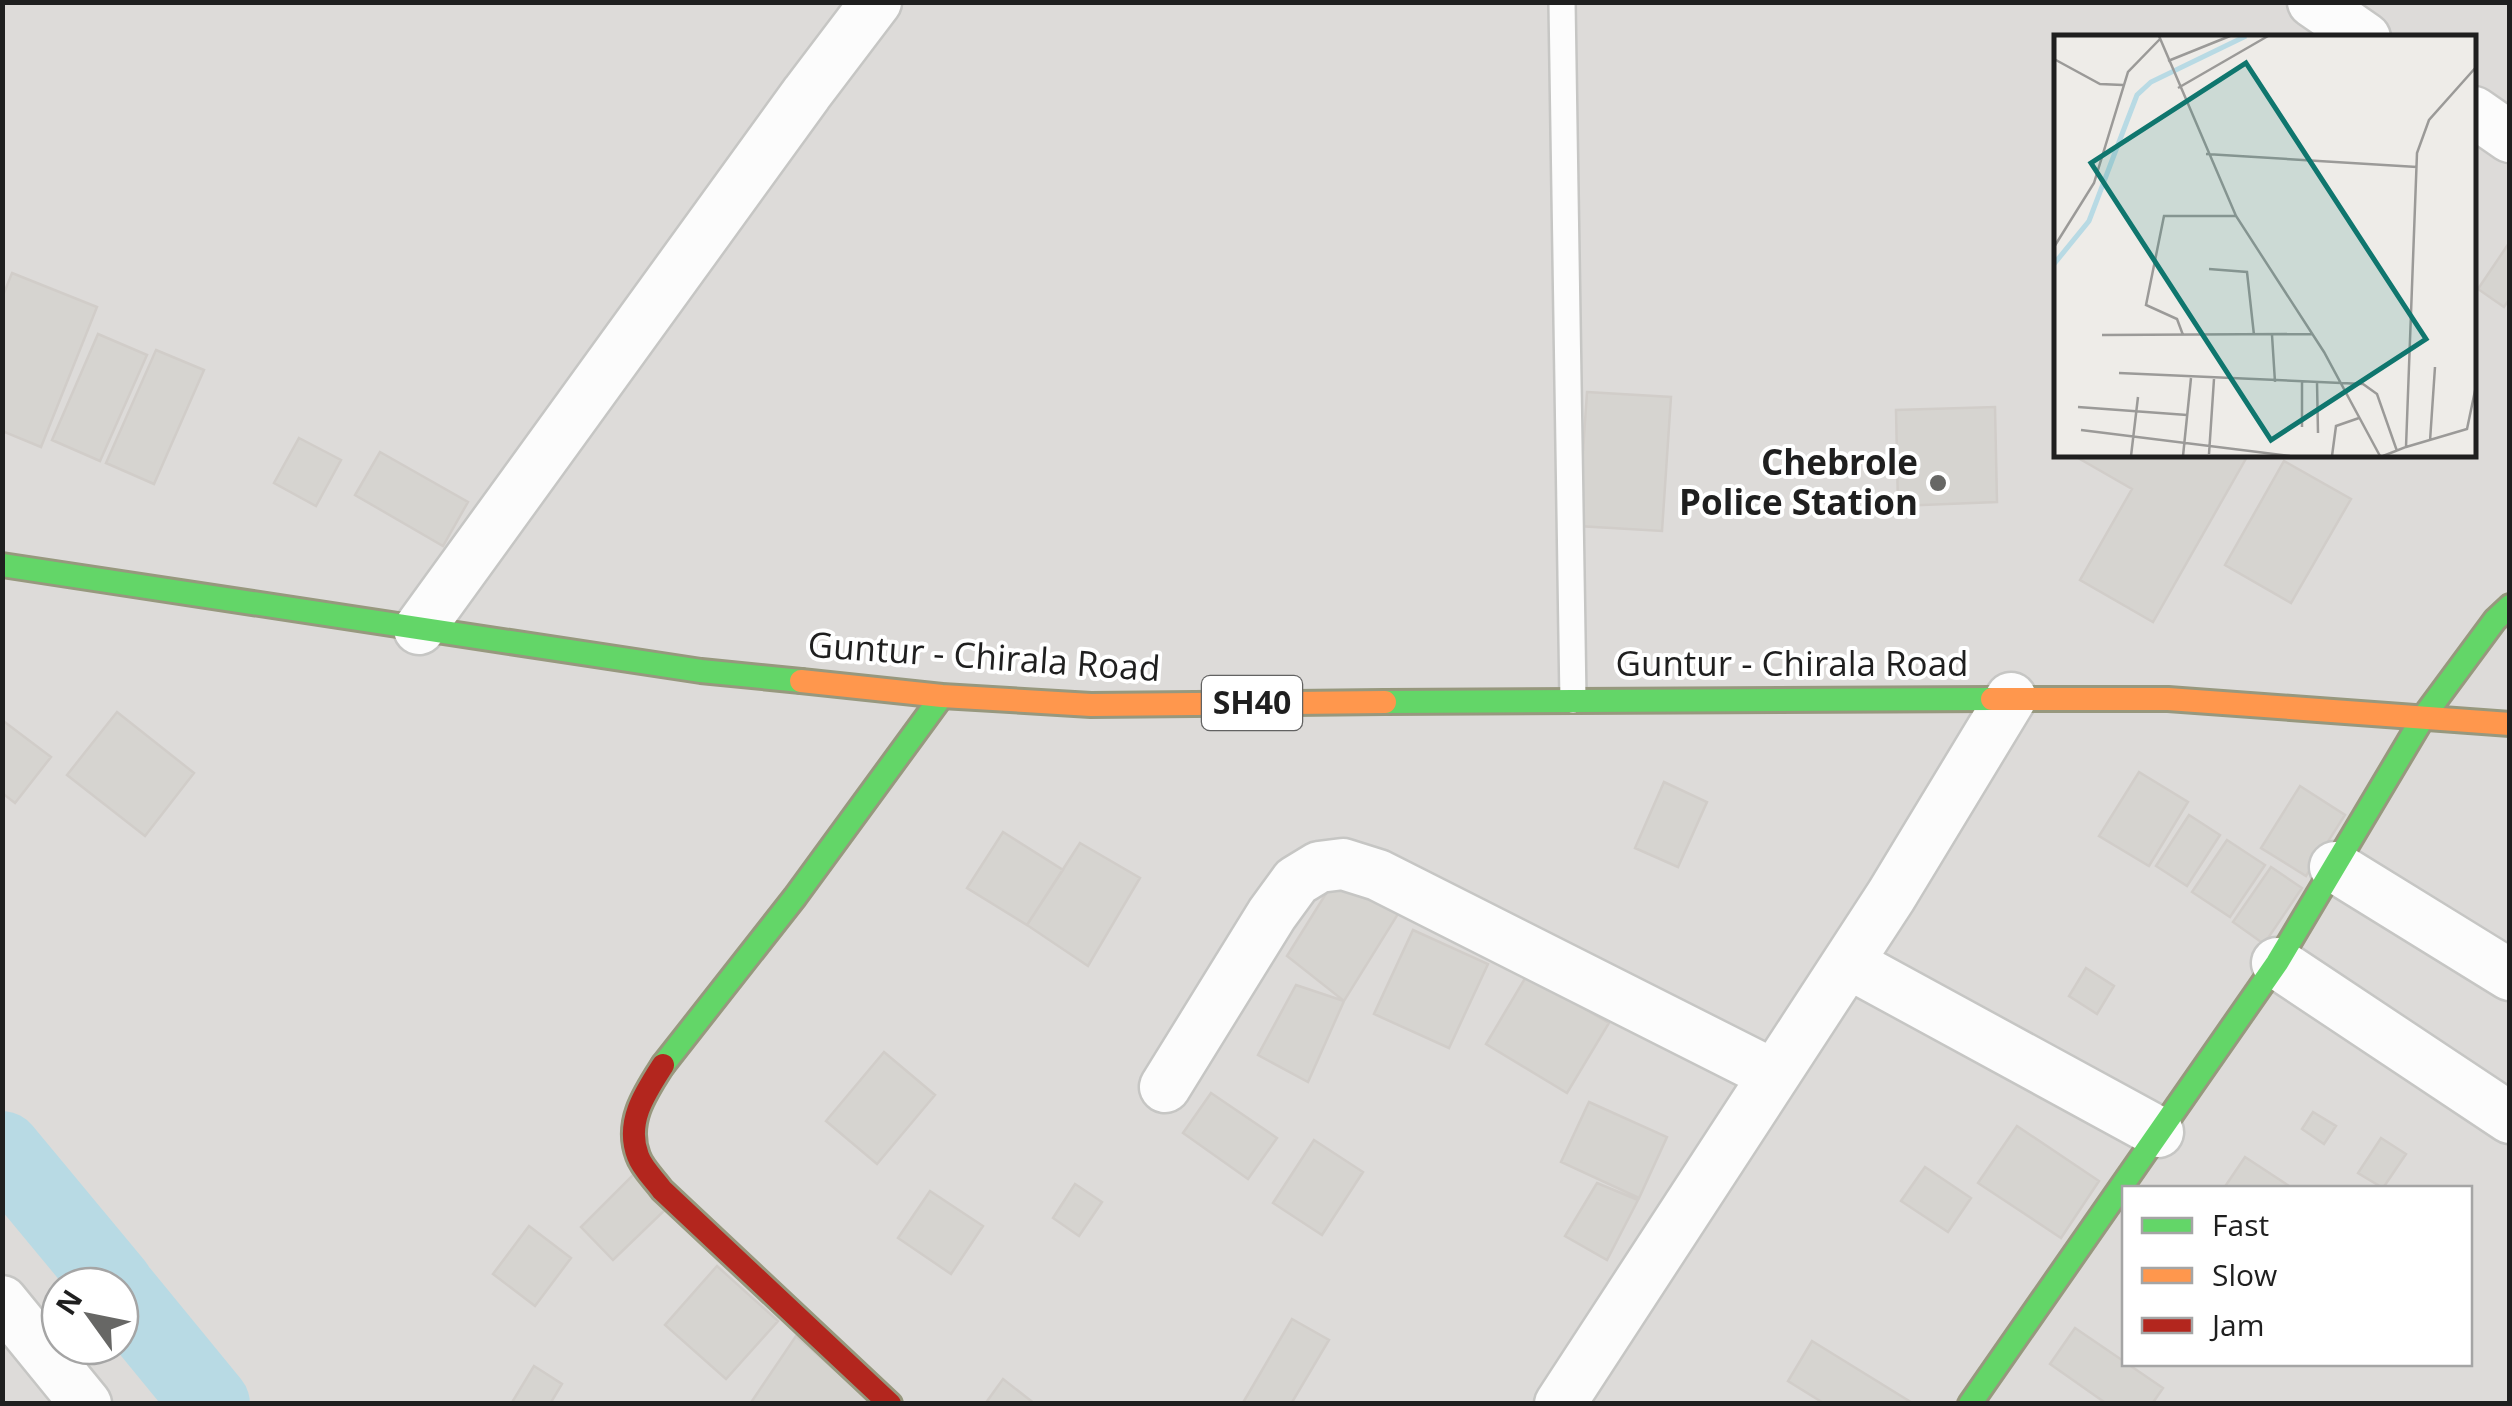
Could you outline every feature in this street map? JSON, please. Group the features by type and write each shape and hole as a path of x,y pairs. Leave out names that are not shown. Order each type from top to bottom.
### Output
{"main road":[{"name":"Guntur - Chirala Road","path":"2,565 701,671 942,696 1090,705 2168,699 2510,724"},
{"path":"1970,1404 2277,963 2424,716 2495,620 2510,606"},
{"path":"890,1404 662,1190 638,1157 633,1122 665,1062 796,897 942,696"}],"street":[{"path":"419,630 876,2"},
{"path":"2314,2 2361,35"},
{"path":"2477,114 2510,137"},
{"path":"1560,1404 1891,896 2011,698"},
{"path":"1165,1087 1296,881 1319,867 1343,864 1378,875 1774,1074"},
{"path":"2335,867 2510,975"},
{"path":"1848,963 2158,1132"},
{"path":"2277,963 2510,1118"},
{"path":"2,1301 86,1404"}],"lane":[{"path":"1562,2 1573,700"}],"shaded area":[{"path":"3,3 2509,3 2509,1403 3,1404"}],"building":[{"path":"2509,243 2510,298 2504,307 2478,289"},
{"path":"12,273 97,307 41,447 2,431 2,298"},
{"path":"98,334 147,355 100,461 52,440"},
{"path":"156,350 204,370 154,484 106,463"},
{"path":"1587,392 1671,397 1662,531 1578,526"},
{"path":"1995,407 1997,502 1898,506 1896,410"},
{"path":"299,438 341,460 316,506 274,483"},
{"path":"380,452 468,502 443,546 355,495"},
{"path":"2078,458 2246,458 2153,622 2080,580 2132,489"},
{"path":"2284,461 2351,499 2291,603 2225,565"},
{"path":"117,712 194,773 145,836 67,775"},
{"path":"2,720 51,757 15,803 2,793"},
{"path":"2139,772 2188,802 2149,866 2099,836"},
{"path":"1664,782 1707,802 1678,867 1635,848"},
{"path":"2300,786 2345,815 2306,876 2261,848"},
{"path":"2189,815 2220,835 2187,886 2156,866"},
{"path":"1003,832 1063,870 1027,925 967,888"},
{"path":"2227,840 2265,865 2230,917 2192,892"},
{"path":"1080,843 1140,878 1088,966 1027,925"},
{"path":"2271,867 2302,888 2264,944 2233,922"},
{"path":"1337,876 1398,914 1344,1001 1287,956"},
{"path":"1413,930 1488,964 1449,1048 1374,1014"},
{"path":"2086,968 2114,986 2097,1014 2069,996"},
{"path":"1527,975 1609,1023 1567,1093 1486,1044"},
{"path":"1296,985 1344,1001 1308,1082 1258,1055"},
{"path":"884,1052 935,1095 877,1164 826,1121"},
{"path":"1211,1093 1277,1138 1248,1179 1183,1133"},
{"path":"1589,1102 1667,1137 1639,1198 1561,1162"},
{"path":"2313,1112 2336,1126 2324,1144 2302,1129"},
{"path":"2017,1126 2099,1181 2061,1238 1978,1183"},
{"path":"2381,1138 2406,1154 2384,1186 2358,1173"},
{"path":"1314,1140 1363,1172 1322,1235 1273,1203"},
{"path":"2245,1157 2289,1186 2225,1186"},
{"path":"1925,1167 1971,1198 1948,1232 1901,1201"},
{"path":"634,1174 667,1208 613,1260 581,1227"},
{"path":"1597,1183 1638,1200 1607,1260 1565,1236"},
{"path":"1075,1184 1102,1202 1079,1236 1053,1218"},
{"path":"930,1191 983,1226 951,1274 898,1238"},
{"path":"529,1226 571,1258 535,1306 493,1274"},
{"path":"717,1266 778,1321 726,1379 665,1325"},
{"path":"1292,1319 1329,1340 1291,1404 1248,1404 1244,1401"},
{"path":"2075,1328 2122,1360 2122,1366 2131,1366 2163,1388 2152,1404 2107,1404 2050,1364"},
{"path":"796,1336 874,1404 750,1404"},
{"path":"1812,1341 1914,1404 1825,1404 1788,1381"},
{"path":"534,1366 562,1384 550,1404 511,1404"},
{"path":"1003,1379 1035,1404 985,1404"}],"waterway":[{"path":"2,1150 98,1266"},
{"path":"140,1317 211,1404"}],"traffic: fast":[{"path":"2,565 701,671 801,681"},
{"path":"1970,1404 2277,963 2424,716 2495,620 2510,606"},
{"path":"663,1065 795,897 942,696"},
{"path":"1385,702 1992,699"}],"traffic: slow":[{"path":"801,681 942,696 1091,705 1385,702"},
{"path":"1992,699 2168,699 2510,724"}],"traffic: jam":[{"path":"663,1065 635,1120 635,1143 642,1165 662,1190 890,1404"}],"place":[{"name":"Chebrole Police Station","path":"1938,483"}]}
